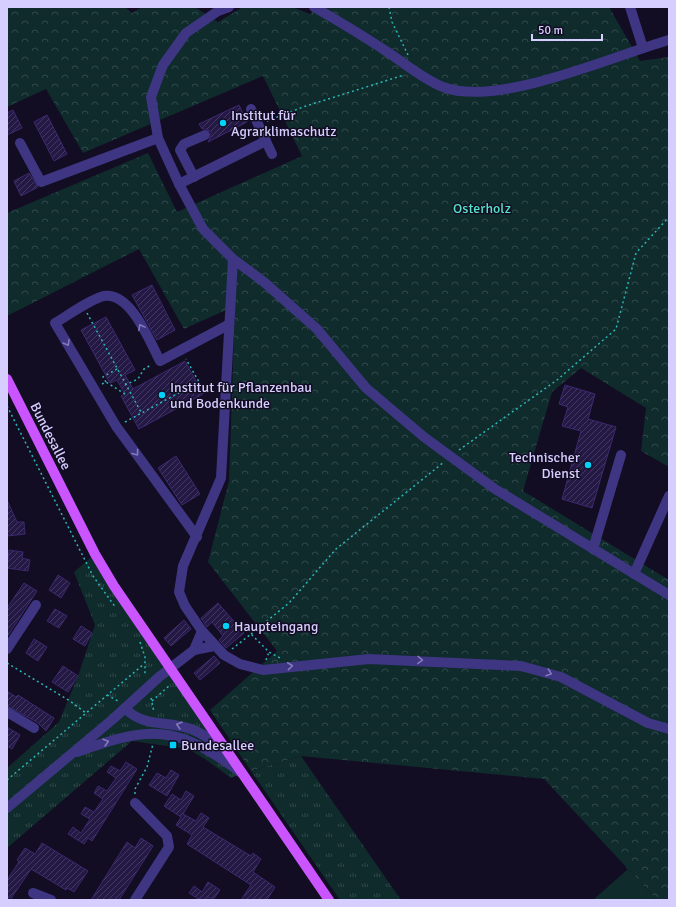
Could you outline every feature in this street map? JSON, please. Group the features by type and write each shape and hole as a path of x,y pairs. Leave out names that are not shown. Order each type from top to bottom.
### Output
{"main road":[{"name":"Bundesallee","path":"7,379 95,554 114,586 329,900"}],"street":[{"path":"229,7 214,9 186,33 163,65 151,97 158,138 179,184 204,229 233,259 264,282 317,329 366,388 451,456 495,489 669,595"},
{"path":"314,7 362,34 443,87 472,92 505,89 593,66 669,40"},
{"path":"630,7 643,48"},
{"path":"251,109 272,154"},
{"path":"194,177 180,150 184,144 205,136"},
{"path":"20,143 41,182 158,138"},
{"path":"179,184 266,141"},
{"path":"233,259 232,296 228,324 221,478 197,537 183,566 179,592 185,606 214,646 230,660 251,668 263,670 369,659 521,666 560,677 648,723 669,729"},
{"path":"197,537 116,426 55,323 105,296 119,299 130,307 160,361 228,324"},
{"path":"594,549 621,455"},
{"path":"634,574 669,496"},
{"path":"7,649 36,605"},
{"path":"194,650 202,631"},
{"path":"170,668 194,650 214,646"},
{"name":"Bundesallee","path":"7,808 69,755 122,704 146,688 170,668"},
{"name":"Bundesallee","path":"122,704 132,716 142,721 174,724 192,729 226,750"},
{"path":"7,712 34,728"},
{"name":"Bundesallee","path":"69,755 126,736 155,733 171,735 202,746 242,773"},
{"path":"134,804 167,836 169,847 135,900"},
{"path":"33,893 51,900"}],"path":[{"path":"389,7 392,22 410,57"},
{"path":"258,125 303,107 417,71"},
{"path":"224,655 288,603 336,549 451,456 557,380 616,330 636,253 669,216"},
{"path":"84,306 125,385 142,414"},
{"path":"116,426 142,414 199,382 181,349"},
{"path":"125,385 138,380 144,369 160,361"},
{"path":"117,369 103,377 106,382 125,394"},
{"path":"93,389 106,382"},
{"path":"251,634 269,652 294,666"},
{"path":"145,658 146,688 152,701 156,722"},
{"path":"7,663 70,701 86,713"},
{"path":"7,780 144,664"},
{"path":"107,695 122,704"},
{"path":"134,804 134,789 147,767 155,733"}],"green space":[{"name":"Osterholz","path":"7,7 125,7 132,13 142,7 195,7 218,22 243,7 292,7 310,14 316,7 609,7 640,61 669,57 669,467 641,451 646,408 581,368 552,392 523,491 669,580 669,900 657,900 544,779 301,756 251,771 210,710 277,651 208,562 229,481 235,306 184,329 139,249 7,316 7,213 148,153 177,212 302,156 263,76 83,153 46,89 7,107"},
{"path":"95,554 242,773 231,778 205,759 188,749 132,741 7,848 7,768 59,722 78,676 95,625 74,572"},
{"path":"301,756 401,900 340,900 251,771"},
{"path":"628,869 657,900 593,900"}],"building":[{"name":"Institut für Agrarklimaschutz","path":"239,105 247,122 208,142 211,132 206,129 202,129 199,124"},
{"path":"13,110 22,128 7,135 7,113"},
{"path":"47,115 67,154 54,161 34,122"},
{"path":"29,173 38,187 21,196 14,181"},
{"path":"152,285 175,330 157,340 132,295"},
{"path":"106,317 135,370 125,375 133,389 185,361 203,394 139,429 121,396 125,394 117,380 110,383 81,330"},
{"name":"Technischer Dienst","path":"565,385 595,394 588,419 616,427 592,508 562,499 581,431 562,426 568,407 559,404"},
{"path":"176,456 200,494 182,505 158,468"},
{"path":"7,500 17,522 24,522 25,534 7,536"},
{"path":"9,550 23,552 22,558 30,560 28,571 7,568"},
{"path":"58,575 70,583 61,598 49,590"},
{"path":"24,583 37,591 7,637 7,608"},
{"name":"Haupteingang","path":"218,603 244,633 226,648 219,640 223,636 212,622 207,627 201,618"},
{"path":"55,609 67,616 59,628 47,621"},
{"path":"184,620 191,629 171,646 164,638"},
{"path":"81,626 92,633 85,646 73,639"},
{"path":"34,639 47,647 38,661 26,653"},
{"path":"214,656 220,663 200,680 194,673"},
{"path":"63,666 78,676 68,692 52,682"},
{"path":"7,691 16,697 18,695 54,718 46,731 37,722 7,706"},
{"path":"7,727 20,735 12,749 7,746"},
{"path":"126,762 137,769 92,841 88,838 84,844 68,834 73,827 81,833 90,819 81,814 85,807 94,812 103,799 94,793 98,786 107,791 116,778 107,772 111,766 120,771"},
{"path":"171,770 179,775 167,796 149,785 157,773 166,778"},
{"path":"186,791 194,796 183,814 196,821 201,813 209,818 203,827 251,856 253,853 261,859 253,872 275,887 267,900 241,900 251,885 187,844 192,835 176,825 181,817 164,806 172,794 181,800"},
{"path":"141,838 153,846 119,900 91,900 127,842 135,848"},
{"path":"42,843 88,871 74,892 67,888 66,890 31,869 10,900 7,900 7,880 19,862 17,860 25,848 35,854"},
{"path":"208,882 220,890 213,900 209,897 207,900 200,900 189,893 194,886 202,892"}],"place":[{"name":"Institut für Agrarklimaschutz","path":"223,123"},
{"name":"Institut für Pflanzenbau und Bodenkunde","path":"162,395"},
{"name":"Technischer Dienst","path":"588,465"},
{"name":"Haupteingang","path":"226,626"},
{"name":"Bundesallee","path":"173,745"}]}
